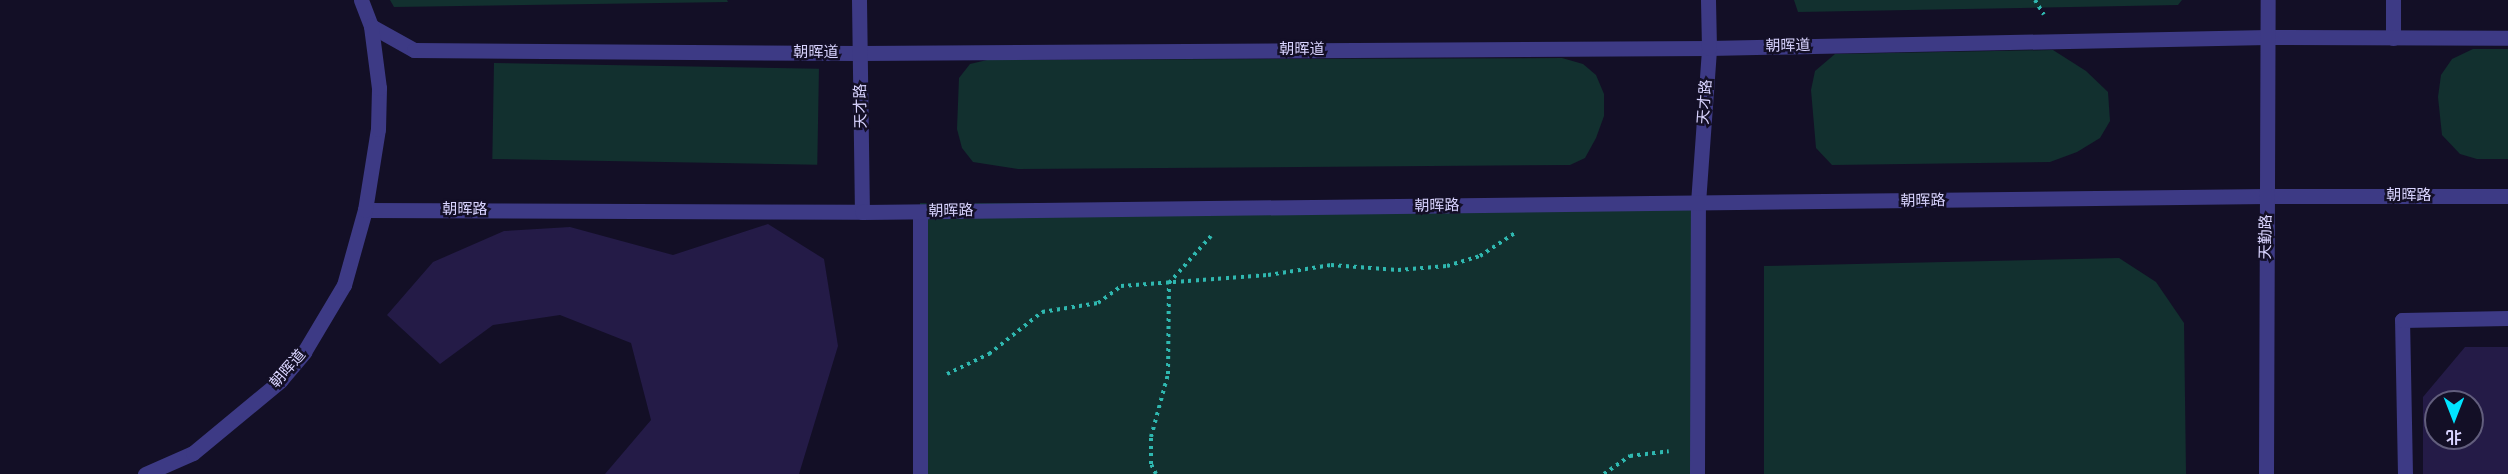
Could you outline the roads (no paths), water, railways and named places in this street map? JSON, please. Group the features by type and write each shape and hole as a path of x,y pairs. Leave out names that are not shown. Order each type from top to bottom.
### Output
{"street":[{"path":"361,0 371,26"},
{"name":"天才路","path":"859,0 862,212"},
{"name":"天才路","path":"1697,474 1698,203 1709,48 1708,0"},
{"name":"天勤路","path":"2265,474 2268,0"},
{"path":"2393,0 2393,38"},
{"name":"朝晖道","path":"371,26 414,50 860,53 1709,48 2268,38 2508,38"},
{"name":"朝晖道","path":"145,474 193,453 280,381 304,352 344,285 365,210 378,129 379,88 371,26"},
{"name":"朝晖路","path":"365,210 920,212 2266,196 2508,196"},
{"path":"920,212 920,474"},
{"path":"2405,474 2402,320 2508,318"}]}
